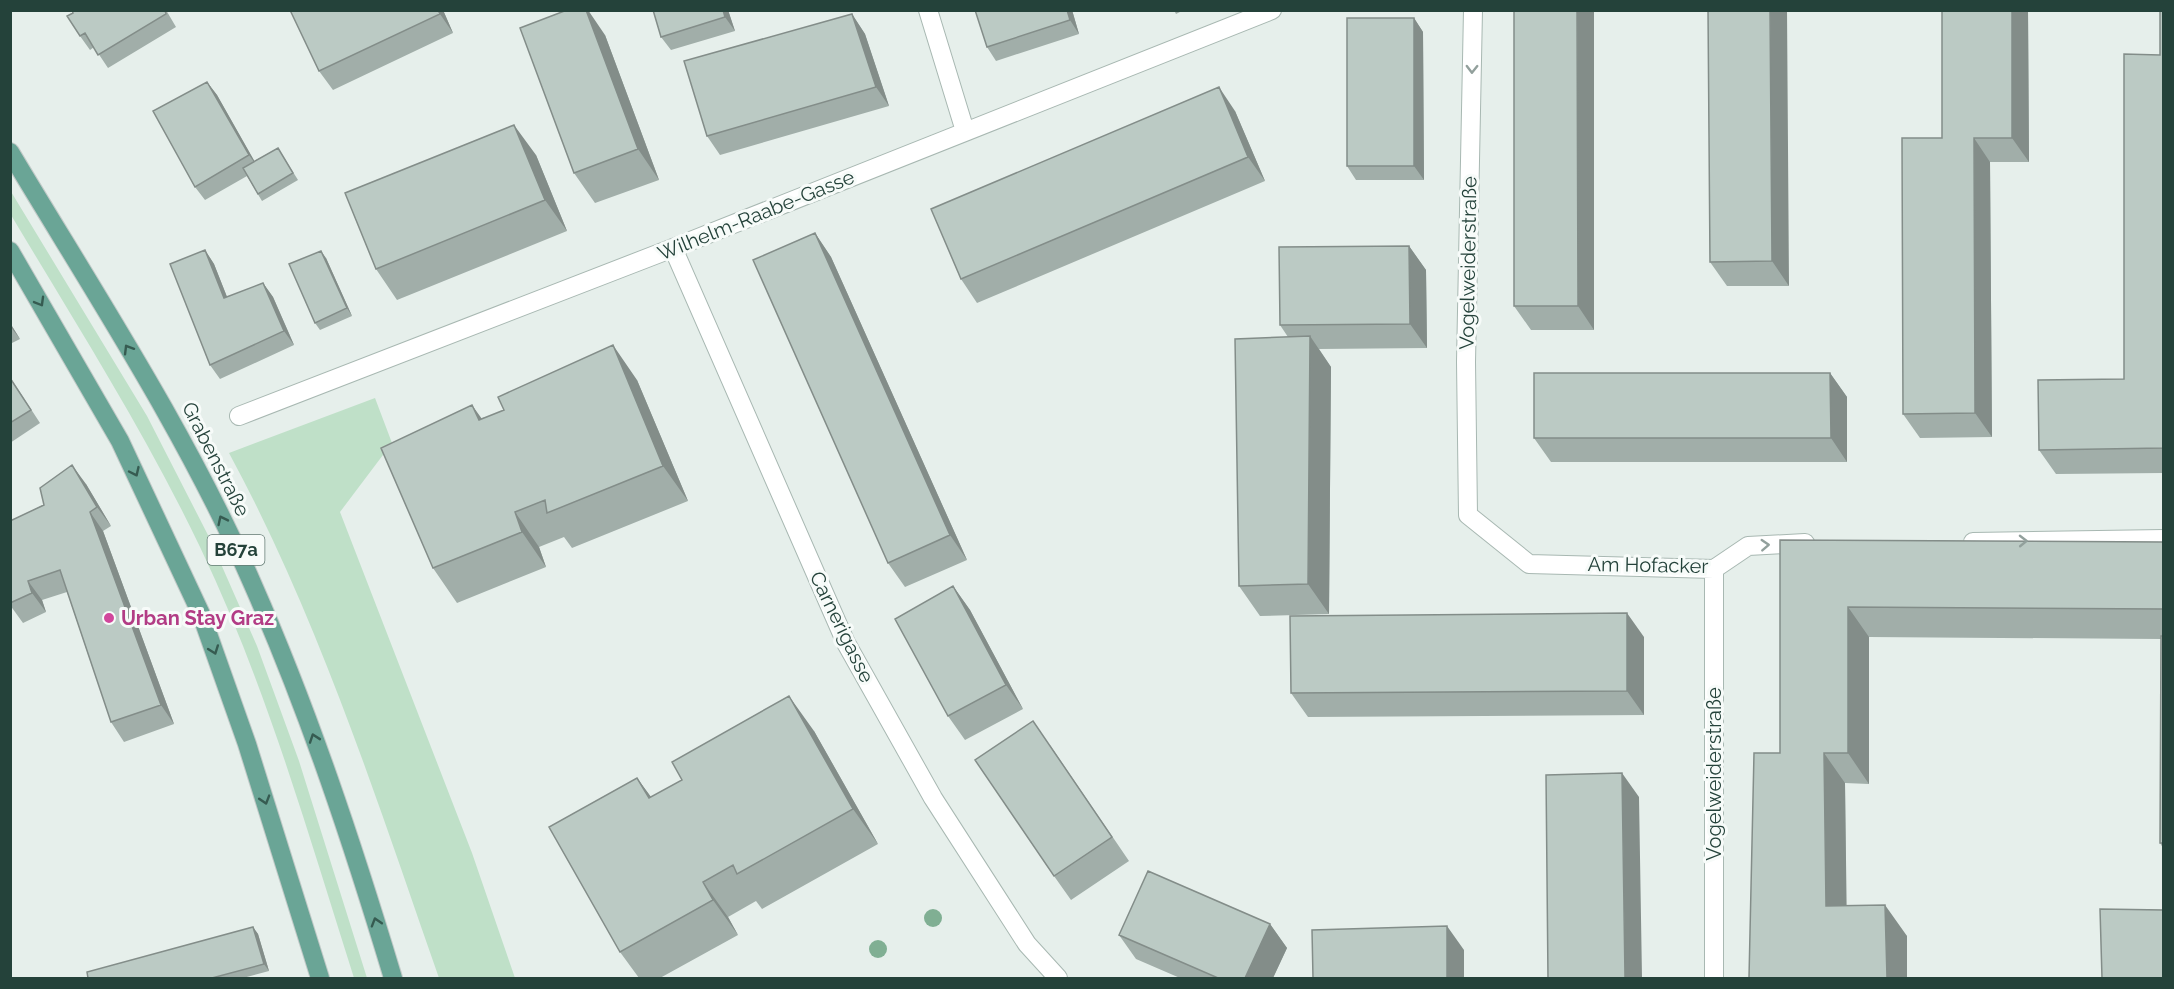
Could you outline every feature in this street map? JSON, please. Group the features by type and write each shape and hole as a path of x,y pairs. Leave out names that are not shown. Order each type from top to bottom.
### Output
{"main road":[{"name":"Grabenstraße","path":"10,152 168,414 253,584 303,707 361,870 393,978"},
{"name":"B67a","path":"10,251 120,441 201,614 247,744 320,978"}],"street":[{"path":"928,10 965,131"},
{"name":"Wilhelm-Raabe-Gasse","path":"239,416 673,248 1272,10"},
{"name":"Vogelweiderstraße","path":"1468,515 1466,376 1473,10"},
{"name":"Carnerigasse","path":"673,248 846,643 933,798 1027,944 1058,978"},
{"name":"Am Hofacker","path":"1468,515 1529,564 1714,569 1748,546 1825,543"},
{"path":"1956,542 2163,539"},
{"name":"Vogelweiderstraße","path":"1714,569 1714,978"}],"green space":[{"path":"10,190 147,416 210,539 257,646 299,761 367,978 354,978 266,706 224,599 179,504 156,462 11,215"},
{"path":"375,398 392,443 340,512 472,853 515,978 439,978 369,778 319,645 261,516 229,453"}],"building":[{"path":"72,10 165,10 166,14 98,55 85,33 80,36 67,16 73,13"},
{"path":"290,10 438,10 440,14 319,71"},
{"path":"567,10 586,10 638,149 574,173 520,28"},
{"path":"653,10 723,10 725,17 661,37"},
{"path":"975,10 1067,10 1070,20 987,47"},
{"path":"1514,10 1577,10 1578,306 1514,306"},
{"path":"1708,10 1770,10 1772,261 1710,262"},
{"path":"1942,10 2012,10 2012,138 1974,138 1975,413 1903,414 1902,138 1942,138"},
{"path":"2160,10 2163,10 2163,448 2039,450 2038,380 2124,379 2124,54 2160,55"},
{"path":"852,14 876,87 707,136 684,61"},
{"path":"1347,18 1414,18 1414,166 1347,166"},
{"path":"207,82 249,155 195,187 153,111"},
{"path":"1219,87 1248,157 961,279 931,209"},
{"path":"514,125 545,200 376,269 345,193"},
{"path":"278,148 293,173 258,194 243,168"},
{"path":"815,233 950,535 888,563 753,260"},
{"path":"1409,246 1410,324 1280,325 1279,247"},
{"path":"205,250 224,298 263,283 284,331 210,365 170,264"},
{"path":"321,251 347,308 315,323 289,264"},
{"path":"1310,336 1308,584 1239,586 1235,339"},
{"path":"613,345 663,466 547,513 545,500 515,512 522,532 433,568 381,448 472,405 479,420 504,410 498,397"},
{"path":"1534,373 1830,373 1831,438 1534,438"},
{"path":"10,378 31,410 10,423"},
{"name":"Urban Stay Graz","path":"72,465 97,507 90,512 161,705 111,722 60,570 28,581 32,593 10,603 10,521 44,505 40,488"},
{"path":"1780,540 2163,542 2163,609 1848,607 1848,753 1824,753 1826,906 1885,905 1887,978 1749,978 1754,753 1780,753"},
{"path":"953,586 1006,685 948,716 895,619"},
{"path":"1627,613 1627,691 1291,693 1290,616"},
{"path":"2161,636 2163,636 2163,843 2160,843"},
{"path":"789,696 853,809 737,874 733,865 703,882 713,900 620,952 549,827 637,778 649,798 682,780 672,762"},
{"path":"1033,721 1112,837 1054,876 975,760"},
{"path":"1622,773 1625,978 1548,978 1546,775"},
{"path":"1148,871 1270,924 1245,978 1218,978 1119,935"},
{"path":"2100,909 2163,910 2163,978 2102,978"},
{"path":"1447,926 1447,978 1313,978 1312,930"},
{"path":"253,927 264,964 212,978 88,978 87,972"}],"place":[{"name":"Urban Stay Graz","path":"109,618"}]}
